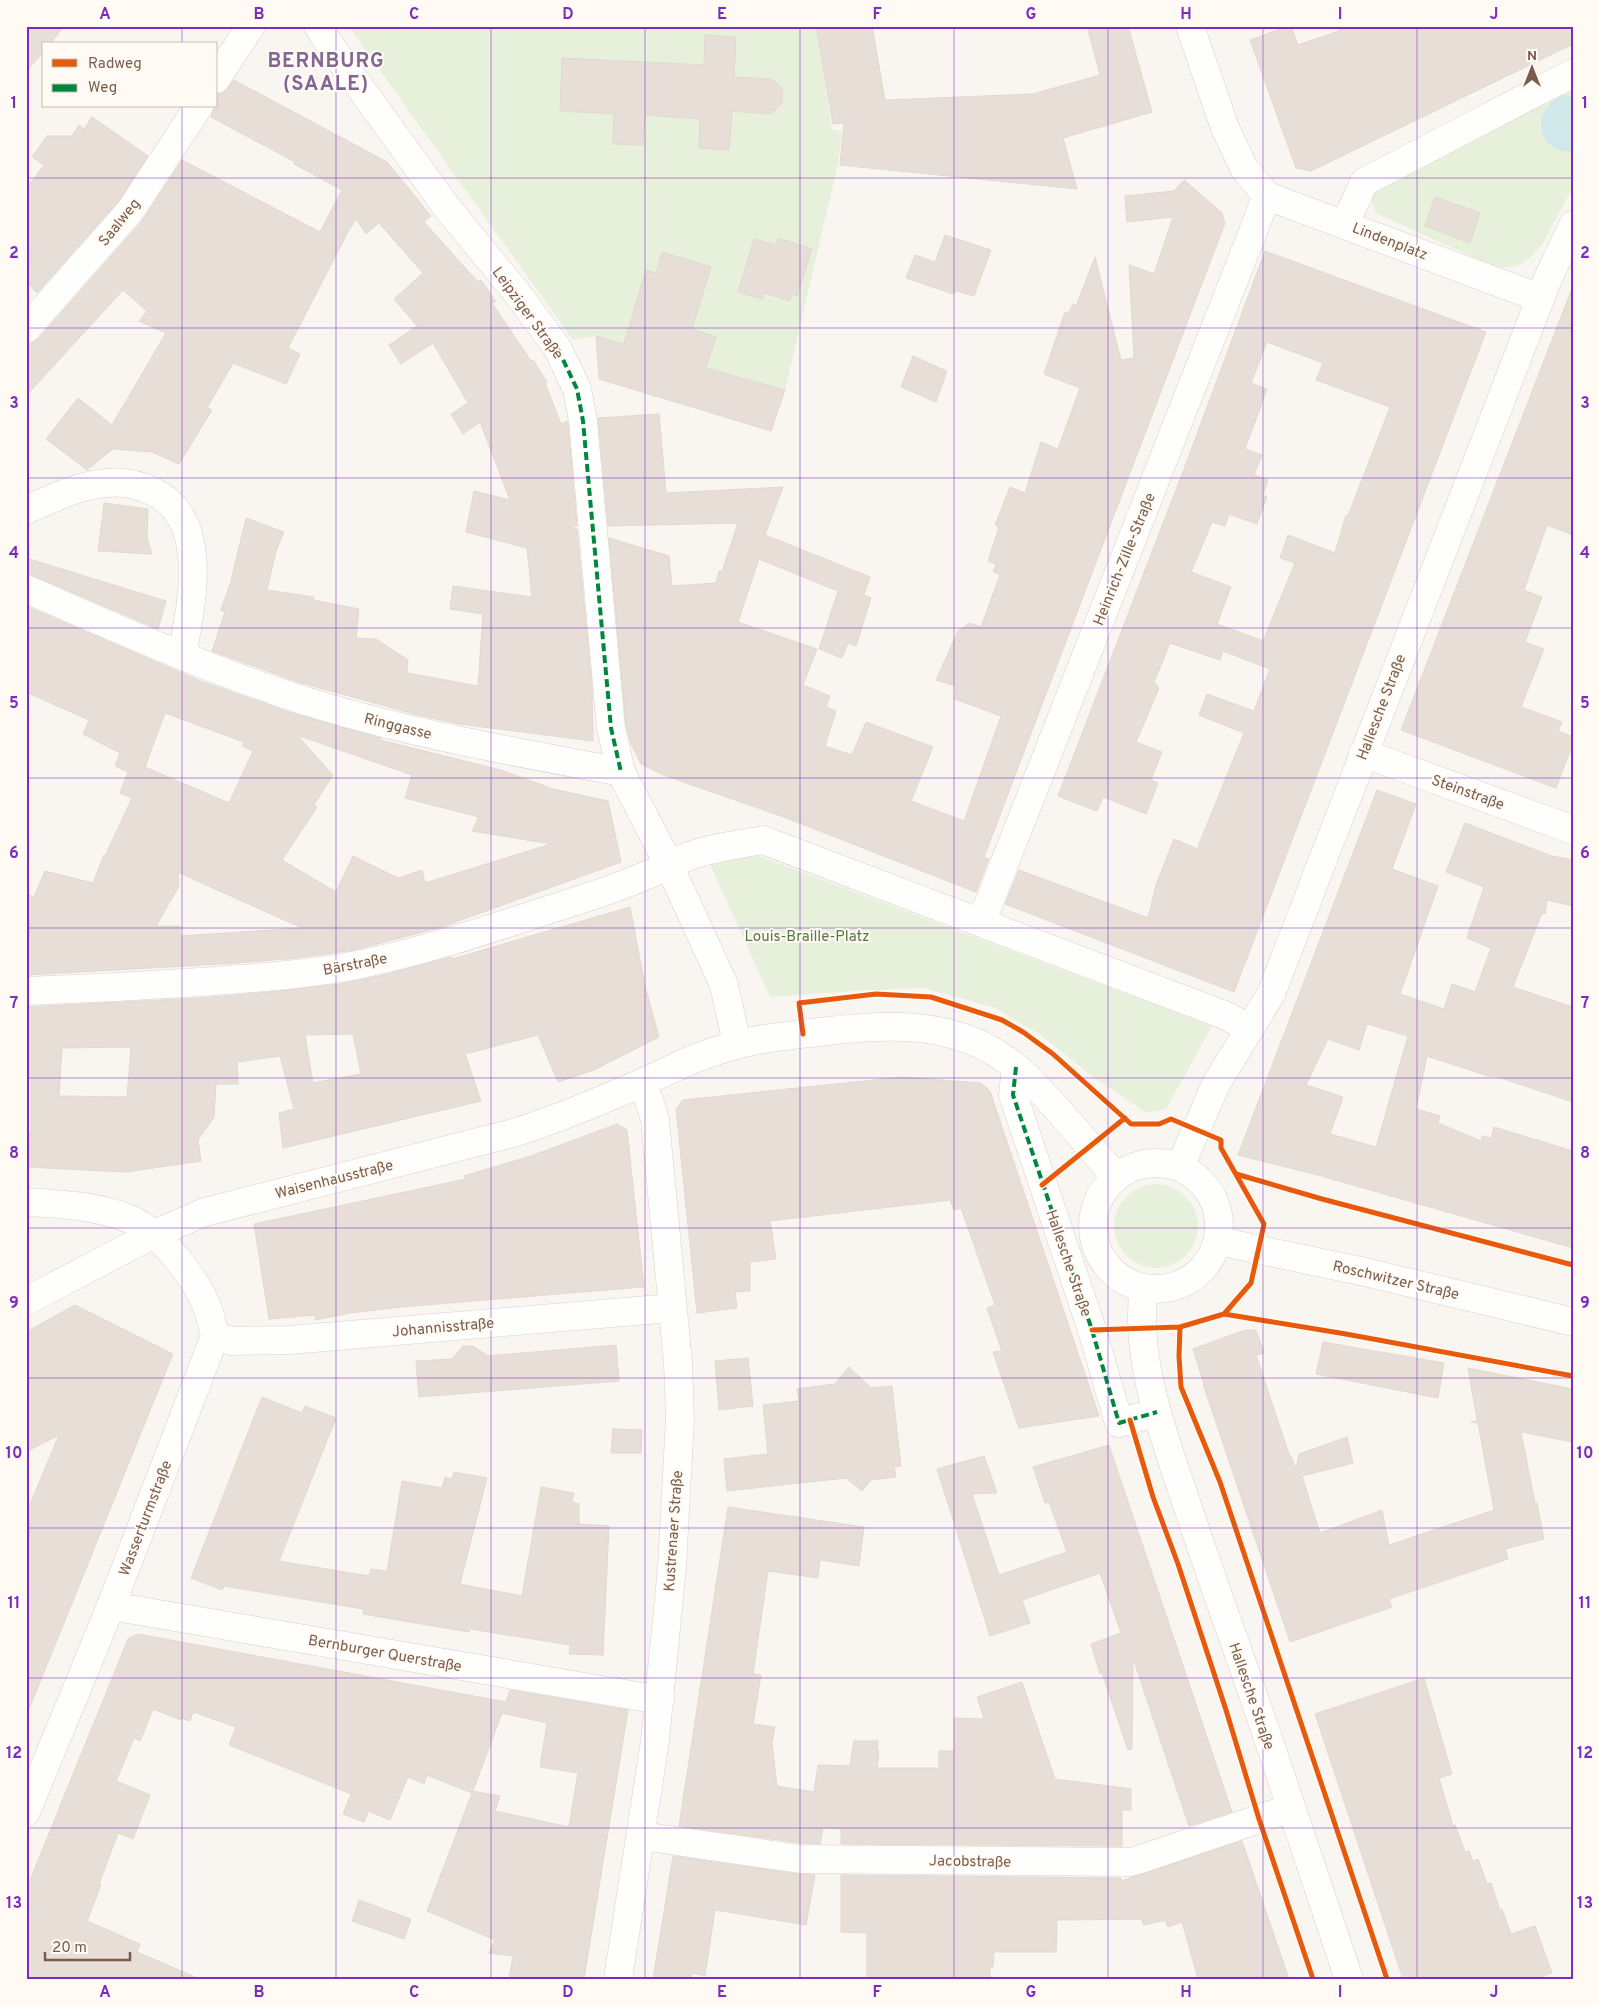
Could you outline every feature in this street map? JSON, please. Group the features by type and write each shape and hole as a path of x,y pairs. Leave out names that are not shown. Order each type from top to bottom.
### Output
{"street":[{"path":"218,76 251,26"},
{"path":"1190,26 1225,128 1244,168 1267,196 1345,224"},
{"name":"Leipziger Straße","path":"322,33 448,209 517,294 558,349 577,389 583,421 611,728 621,772"},
{"name":"Lindenplatz","path":"1540,298 1345,224 1364,182 1573,73"},
{"name":"Saalweg","path":"26,329 130,211 198,108"},
{"name":"Heinrich-Zille-Straße","path":"981,923 1267,196"},
{"path":"1540,298 1573,225"},
{"name":"Hallesche Straße","path":"1180,1167 1216,1084 1271,994 1540,298"},
{"path":"26,510 76,489 105,483 134,484 164,496 177,510 191,545 193,564 190,610 182,656"},
{"name":"Ringgasse","path":"26,589 182,656 293,697 396,727 450,740 621,772"},
{"name":"Steinstraße","path":"1363,754 1573,830"},
{"path":"621,772 669,865 724,985 737,1044"},
{"path":"669,865 704,850 763,840 1227,1016 1249,1029"},
{"name":"Bärstraße","path":"26,990 126,987 263,977 320,971 358,964 401,955 522,919 641,880 669,865"},
{"path":"641,1083 714,1051 758,1039 870,1027 922,1027 947,1032 969,1040 1000,1055 1016,1067 1041,1092 1116,1177"},
{"name":"Hallesche Straße","path":"1016,1067 1013,1095 1092,1330 1120,1423 1157,1412"},
{"name":"Waisenhausstraße","path":"26,1301 154,1234 205,1212 513,1133 551,1121 641,1083"},
{"name":"Kustrenaer Straße","path":"618,1979 642,1836 660,1700 672,1567 680,1419 678,1363 655,1120 641,1083"},
{"path":"1146,1163 1163,1163 1180,1167 1196,1176 1213,1197 1220,1223 1215,1250 1205,1266 1190,1279 1163,1289 1144,1288 1127,1282 1113,1272 1102,1258 1095,1241 1093,1224 1096,1206 1104,1190 1116,1177 1130,1168 1146,1163"},
{"path":"26,1202 68,1205 105,1212 132,1220 154,1234 184,1267 198,1289 208,1308 215,1336"},
{"name":"Roschwitzer Straße","path":"1218,1241 1365,1272 1573,1322"},
{"name":"Hallesche Straße","path":"1144,1288 1142,1300 1145,1354 1157,1412 1188,1508 1350,1979"},
{"name":"Johannisstraße","path":"215,1336 232,1341 290,1340 672,1308"},
{"name":"Wasserturmstraße","path":"26,1812 111,1606 215,1336"},
{"name":"Bernburger Querstraße","path":"111,1606 660,1700"},
{"name":"Jacobstraße","path":"642,1836 800,1859 1130,1862 1291,1808"}],"green space":[{"path":"348,26 816,26 832,129 842,132 838,164 785,390 596,336 573,340"},
{"path":"1573,90 1573,187 1543,243 1531,257 1517,266 1497,268 1376,213 1371,200 1375,188"},
{"name":"Louis-Braille-Platz","path":"748,852 1212,1026 1166,1109 1146,1113 1091,1075 1041,1035 993,1007 923,988 770,997 710,864 723,856"},
{"path":"1156,1184 1172,1187 1186,1196 1195,1210 1198,1226 1195,1242 1186,1256 1172,1265 1156,1268 1140,1265 1126,1256 1117,1242 1114,1226 1117,1210 1126,1196 1140,1187"}],"water":[{"path":"1564,95 1573,96 1573,151 1562,151 1552,146 1542,130 1541,121 1545,111 1552,102"}],"building":[{"path":"26,26 64,26 52,42 42,42 42,53 26,72"},
{"path":"816,26 872,26 885,100 1033,94 1100,75 1087,26 1128,26 1152,112 1063,138 1077,189 840,165 844,123 833,124"},
{"path":"1291,26 1298,45 1339,31 1337,26 1573,26 1573,44 1311,171 1296,168 1250,40"},
{"path":"705,35 736,37 734,77 771,79 781,87 783,92 782,103 771,114 732,111 729,150 699,148 700,119 645,115 643,145 613,144 614,114 560,111 562,58 704,65"},
{"path":"234,80 387,162 431,216 424,222 478,282 481,280 496,302 492,303 547,382 545,383 561,424 567,421 568,423 577,526 568,526 577,529 592,687 593,741 459,724 418,715 298,682 212,651 225,612 221,610 231,581 246,518 284,532 276,551 267,590 314,597 313,600 359,609 356,638 376,639 408,660 407,673 478,686 483,614 450,609 453,586 532,597 527,548 466,532 474,491 510,500 480,422 463,434 451,414 468,403 433,343 401,364 389,345 417,326 394,299 423,273 379,223 366,234 356,219 348,232 288,348 300,354 286,384 233,363 207,408 212,410 179,464 152,452 113,449 87,470 46,439 78,398 112,425 166,333 139,321 147,311 123,290 26,396 26,347 38,339 142,221 182,160 320,232 342,190 294,164 295,162 211,117 214,108 218,108 218,94 223,93"},
{"path":"92,117 148,156 118,202 37,293 26,281 26,189 44,165 32,157 47,136 72,136 79,125 84,129"},
{"path":"1184,180 1222,213 1225,223 984,857 989,859 976,892 781,816 663,775 641,764 631,744 626,726 609,538 669,556 672,586 716,583 719,571 722,571 738,523 608,526 598,418 659,414 666,493 783,487 765,535 870,577 864,595 871,598 856,646 848,643 842,658 819,649 838,591 759,559 738,622 817,649 803,685 830,696 826,707 836,711 825,746 852,755 866,722 933,747 911,801 964,821 1001,716 955,699 956,686 936,680 958,631 970,623 981,627 1000,575 993,572 996,564 988,561 999,527 995,525 1010,487 1025,493 1041,442 1058,449 1080,388 1044,374 1065,312 1068,314 1073,304 1076,306 1095,257 1121,360 1134,358 1129,265 1154,274 1173,217 1127,222 1125,196 1174,191"},
{"path":"1435,197 1480,213 1470,243 1425,226"},
{"path":"945,235 991,250 974,296 957,291 953,294 906,278 915,255 935,262"},
{"path":"778,238 812,249 797,296 792,294 790,301 764,293 762,299 738,292 754,239 776,245"},
{"path":"1265,251 1486,332 1234,992 1005,904 1019,870 1148,918 1156,885 1174,839 1197,849 1244,733 1199,715 1207,694 1254,711 1270,669 1223,651 1220,660 1170,643 1154,682 1159,688 1136,742 1162,752 1151,780 1158,783 1146,814 1103,797 1097,811 1058,796 1184,469","holes":["1267,342 1323,363 1316,380 1390,407 1348,516 1346,515 1335,553 1288,535 1280,558 1295,563 1263,641 1217,624 1231,587 1191,572 1212,522 1225,526 1229,514 1257,524 1267,497 1263,495 1268,480 1254,475 1262,455 1245,449 1267,389 1251,383"]},
{"path":"662,252 711,267 692,329 716,337 706,368 785,390 771,431 599,379 596,336 624,344 646,270 656,273"},
{"path":"1571,291 1573,291 1573,535 1547,525 1524,590 1542,597 1525,642 1544,649 1521,707 1562,722 1558,731 1573,737 1573,743 1556,788 1401,730"},
{"path":"913,356 947,371 936,402 901,387"},
{"path":"104,503 148,509 147,537 152,554 98,551"},
{"path":"26,558 166,601 158,629 26,574"},
{"path":"26,606 198,680 288,712 381,738 380,740 501,770 553,789 608,801 621,862 442,927 354,950 238,963 26,975 26,894 34,897 45,871 93,883 104,855 132,798 120,793 128,772 115,766 120,753 83,734 89,720 26,692","holes":["165,713 244,742 242,746 253,751 229,803 145,767","297,735 412,775 405,798 479,817 472,831 551,844 425,883 422,870 398,878 353,856 336,892 282,860 317,807 314,805 333,775","178,872 302,928 180,936 180,926 156,926 179,886"]},
{"path":"1377,790 1416,804 1392,869 1438,886 1400,994 1444,1009 1452,984 1475,992 1491,948 1467,938 1484,887 1446,872 1465,823 1552,856 1573,860 1573,906 1547,900 1545,914 1542,913 1513,987 1573,1007 1573,1102 1427,1056 1416,1109 1440,1116 1438,1123 1481,1141 1482,1136 1491,1138 1494,1127 1573,1151 1573,1248 1318,1175 1238,1155","holes":["1367,1024 1408,1036 1376,1147 1330,1134 1343,1097 1306,1085 1328,1039 1359,1050"]},
{"path":"630,907 645,986 659,1037 594,1070 558,1082 538,1035 465,1054 481,1101 283,1148 279,1113 294,1109 280,1056 237,1062 238,1084 216,1084 214,1117 198,1140 201,1161 126,1172 26,1167 26,1134 31,1134 31,1078 26,1078 26,1007 201,998 280,991 340,984 384,975 451,957 452,959","holes":["353,1034 361,1074 313,1083 305,1035","131,1047 127,1097 59,1096 62,1048"]},
{"path":"902,1077 981,1083 990,1091 1099,1416 1019,1428 993,1352 1002,1351 987,1308 995,1305 961,1208 954,1210 950,1200 770,1221 776,1259 750,1262 750,1291 735,1292 737,1308 697,1313 676,1109 683,1100"},
{"path":"617,1124 627,1130 644,1287 401,1307 350,1313 315,1320 315,1315 269,1319 254,1224 466,1179 464,1176 531,1156"},
{"path":"75,1305 173,1354 27,1714 26,1514 59,1435 26,1452 26,1332"},
{"path":"1245,1330 1256,1330 1264,1353 1256,1355 1289,1454 1296,1469 1299,1454 1347,1437 1353,1463 1302,1476 1320,1533 1382,1510 1389,1545 1494,1510 1478,1423 1471,1422 1482,1419 1477,1419 1468,1368 1573,1389 1573,1442 1521,1432 1544,1539 1505,1549 1508,1559 1389,1599 1392,1607 1290,1642 1203,1384 1193,1349"},
{"path":"1323,1342 1444,1363 1438,1398 1316,1374"},
{"path":"616,1345 619,1381 419,1397 416,1361 452,1359 463,1346 473,1346 488,1356"},
{"path":"748,1358 753,1406 719,1410 715,1361"},
{"path":"849,1367 871,1388 892,1386 901,1466 894,1467 896,1477 871,1480 862,1491 846,1478 727,1491 724,1459 768,1454 763,1405 799,1401 797,1389 835,1384"},
{"path":"262,1397 302,1413 305,1406 336,1418 279,1561 369,1576 371,1569 387,1571 402,1481 442,1488 445,1477 452,1479 454,1472 487,1478 460,1584 522,1596 541,1487 574,1493 572,1502 579,1504 579,1524 609,1526 603,1655 569,1654 570,1645 470,1629 469,1632 363,1614 363,1609 224,1586 222,1590 191,1578"},
{"path":"613,1429 642,1430 641,1453 611,1453"},
{"path":"1109,1445 1232,1812 1189,1826 1133,1658 1132,1749 1128,1750 1102,1673 1100,1674 1091,1644 1121,1633 1100,1573 1022,1600 1030,1623 990,1636 937,1469 984,1456 997,1493 972,1494 999,1575 1067,1552 1049,1502 1045,1503 1033,1467"},
{"path":"728,1507 864,1527 859,1566 820,1560 818,1578 768,1571 753,1674 761,1675 753,1724 775,1727 772,1743 777,1786 814,1792 818,1765 850,1766 854,1741 878,1741 877,1768 939,1768 939,1751 954,1751 954,1718 984,1719 977,1697 1022,1682 1055,1779 1131,1789 1131,1810 1122,1810 1122,1846 841,1844 841,1829 823,1828 820,1844 679,1826"},
{"path":"138,1634 506,1702 510,1690 628,1710 584,1979 509,1979 513,1956 489,1953 495,1940 427,1911 472,1793 427,1775 424,1784 408,1777 390,1820 368,1811 364,1822 343,1814 351,1794 229,1745 236,1727 193,1712 190,1721 181,1718 181,1720 153,1709 140,1741 134,1738 116,1781 150,1795 133,1839 118,1833 87,1921 140,1944 137,1952 200,1979 26,1979 26,1890 128,1639","holes":["502,1713 547,1723 540,1767 578,1773 569,1827 495,1811 500,1796 473,1791"]},
{"path":"1424,1678 1452,1774 1439,1778 1453,1826 1455,1825 1465,1852 1469,1851 1473,1861 1478,1859 1487,1884 1491,1883 1511,1934 1535,1926 1552,1973 1533,1979 1403,1979 1315,1714"},
{"path":"1242,1841 1289,1979 1198,1979 1182,1922 1168,1927 1165,1920 1144,1925 1141,1919 1057,1920 1056,1952 994,1952 993,1967 990,1967 990,1979 867,1979 867,1933 841,1932 841,1875 1121,1878 1121,1881"},
{"path":"673,1856 815,1875 806,1925 715,1910 705,1976 692,1973 691,1979 653,1979"},
{"path":"359,1900 411,1919 404,1939 352,1921"}],"marked path":[{"path":"558,349 577,389 583,421 611,728 621,772"},
{"path":"1016,1067 1013,1095 1092,1330 1119,1423 1157,1412"}],"cycle path":[{"path":"803,1034 799,1003 876,994 931,997 1002,1020 1023,1032 1053,1054 1131,1124 1159,1124 1171,1119 1221,1140 1221,1148 1264,1224 1251,1283 1224,1314 1180,1327 1092,1330"},
{"path":"1042,1185 1125,1118"},
{"path":"1236,1174 1322,1199 1573,1265"},
{"path":"1224,1314 1346,1334 1573,1376"},
{"path":"1180,1327 1181,1387 1220,1482 1387,1979"},
{"path":"1130,1420 1153,1497 1178,1564 1226,1710 1259,1819 1313,1979"}],"district":[{"name":"BERNBURG (SAALE)","path":"326,72"}]}
